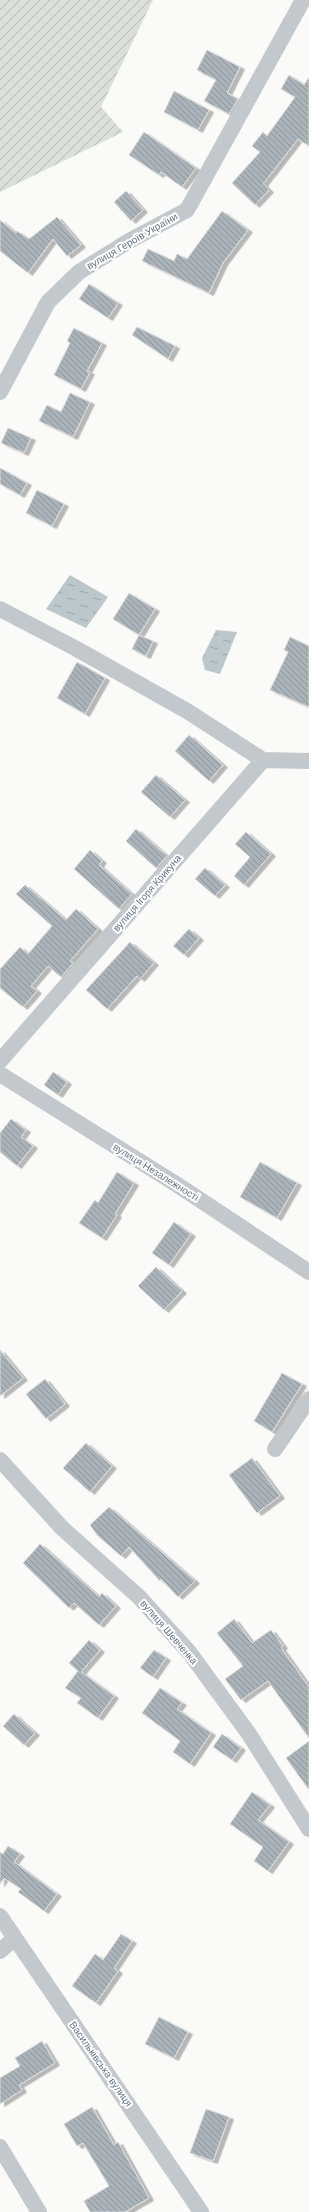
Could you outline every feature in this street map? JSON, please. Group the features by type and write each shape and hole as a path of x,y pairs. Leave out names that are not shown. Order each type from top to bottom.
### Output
{"street":[{"name":"вулиця Героїв України","path":"0,392 48,302 79,272 129,241 187,210 303,0"},
{"path":"0,609 75,648 187,711 263,760 309,761"},
{"name":"вулиця Ігоря Крикуна","path":"0,1060 263,760"},
{"name":"вулиця Незалежності","path":"0,1074 176,1184 309,1272"},
{"path":"275,1449 309,1399"},
{"name":"вулиця Шевченка","path":"0,1460 62,1528 139,1597 189,1652 249,1734 309,1829"},
{"name":"Васильківська вулиця","path":"0,1916 202,2212"},
{"path":"0,1951 15,1938"},
{"path":"0,2147 39,2212"}],"shaded area":[{"path":"0,0 153,0 101,107 123,132 0,192"}],"water":[{"path":"70,575 108,597 86,628 46,609"},
{"path":"216,630 237,632 220,674 205,670 202,658"}],"building":[{"path":"207,50 240,67 227,93 238,99 229,114 204,101 216,80 197,70"},
{"path":"289,75 304,85 309,77 309,146 298,139 263,184 269,190 255,205 232,183 260,152 252,146 263,132 267,136 295,97 281,89"},
{"path":"174,91 209,110 198,130 164,112"},
{"path":"144,132 196,168 182,187 161,172 159,175 129,155"},
{"path":"126,191 143,210 131,221 114,202"},
{"path":"222,211 248,230 223,263 209,293 142,261 148,249 174,261 177,254 187,259"},
{"path":"57,217 81,245 67,256 53,239 28,273 0,251 0,220 16,233 17,231 29,239"},
{"path":"89,284 118,303 108,318 79,299"},
{"path":"137,327 175,346 168,359 132,335"},
{"path":"74,328 102,343 87,371 90,372 81,389 54,375 70,343 67,341"},
{"path":"70,393 90,402 73,437 39,421 47,405 61,412"},
{"path":"8,428 31,438 24,453 1,443"},
{"path":"0,468 27,483 20,495 0,484"},
{"path":"37,490 64,504 52,526 26,513"},
{"path":"129,593 155,609 139,635 113,619"},
{"path":"139,635 153,641 146,656 132,649"},
{"path":"290,637 309,646 309,707 270,690 288,652 284,650"},
{"path":"77,662 105,678 85,714 57,698"},
{"path":"189,735 223,765 209,781 175,751"},
{"path":"156,775 185,800 170,817 141,792"},
{"path":"136,829 167,856 156,868 126,841"},
{"path":"246,832 271,854 244,885 234,876 250,857 235,844"},
{"path":"90,850 102,861 99,865 132,894 119,909 74,869"},
{"path":"205,868 225,885 215,896 195,879"},
{"path":"25,885 66,920 76,909 98,929 70,961 73,963 61,977 48,966 31,986 37,991 23,1007 0,988 0,969 20,947 28,954 52,926 16,894"},
{"path":"189,929 199,938 184,955 173,946"},
{"path":"130,942 154,963 140,979 137,976 107,1009 86,990"},
{"path":"53,1072 67,1082 58,1095 44,1085"},
{"path":"11,1119 26,1130 21,1137 33,1146 17,1166 0,1152 0,1133"},
{"path":"260,1162 297,1183 277,1218 240,1197"},
{"path":"117,1172 134,1183 115,1214 117,1215 102,1238 79,1223 95,1200 98,1203"},
{"path":"174,1222 191,1234 169,1265 152,1253"},
{"path":"156,1267 182,1291 164,1310 138,1286"},
{"path":"0,1350 23,1378 0,1396"},
{"path":"282,1373 302,1384 272,1432 254,1421"},
{"path":"45,1379 65,1404 46,1419 26,1394"},
{"path":"86,1443 112,1466 90,1492 63,1468"},
{"path":"252,1458 280,1496 257,1513 229,1475"},
{"path":"109,1507 195,1581 178,1597 161,1579 160,1581 129,1547 121,1556 97,1535 90,1525"},
{"path":"40,1544 99,1597 102,1593 116,1606 99,1625 74,1603 69,1608 23,1563"},
{"path":"234,1619 252,1643 271,1630 283,1646 281,1648 309,1687 309,1738 268,1681 241,1700 225,1679 243,1666 217,1633"},
{"path":"89,1640 100,1650 81,1672 114,1696 98,1718 77,1703 81,1698 65,1688 78,1671 69,1663"},
{"path":"154,1650 166,1658 153,1677 140,1668"},
{"path":"160,1688 182,1703 177,1709 211,1733 190,1764 173,1752 180,1741 142,1713"},
{"path":"14,1714 35,1733 24,1745 3,1726"},
{"path":"222,1734 241,1748 232,1760 213,1747"},
{"path":"309,1741 309,1790 286,1758"},
{"path":"252,1792 270,1805 258,1820 289,1842 268,1871 254,1861 263,1847 230,1824"},
{"path":"8,1846 20,1854 14,1862 57,1894 44,1911 18,1892 21,1889 4,1878 0,1884 0,1852 3,1854"},
{"path":"121,1934 132,1941 114,1968 118,1971 96,2003 72,1986 95,1954 103,1960"},
{"path":"159,2017 188,2032 174,2058 145,2044"},
{"path":"42,2041 55,2063 19,2085 22,2090 0,2104 0,2078 20,2066 15,2058"},
{"path":"92,2107 114,2145 118,2142 149,2198 125,2212 90,2212 84,2201 109,2186 83,2143 77,2146 64,2124"},
{"path":"206,2109 229,2117 213,2161 190,2153"}]}
